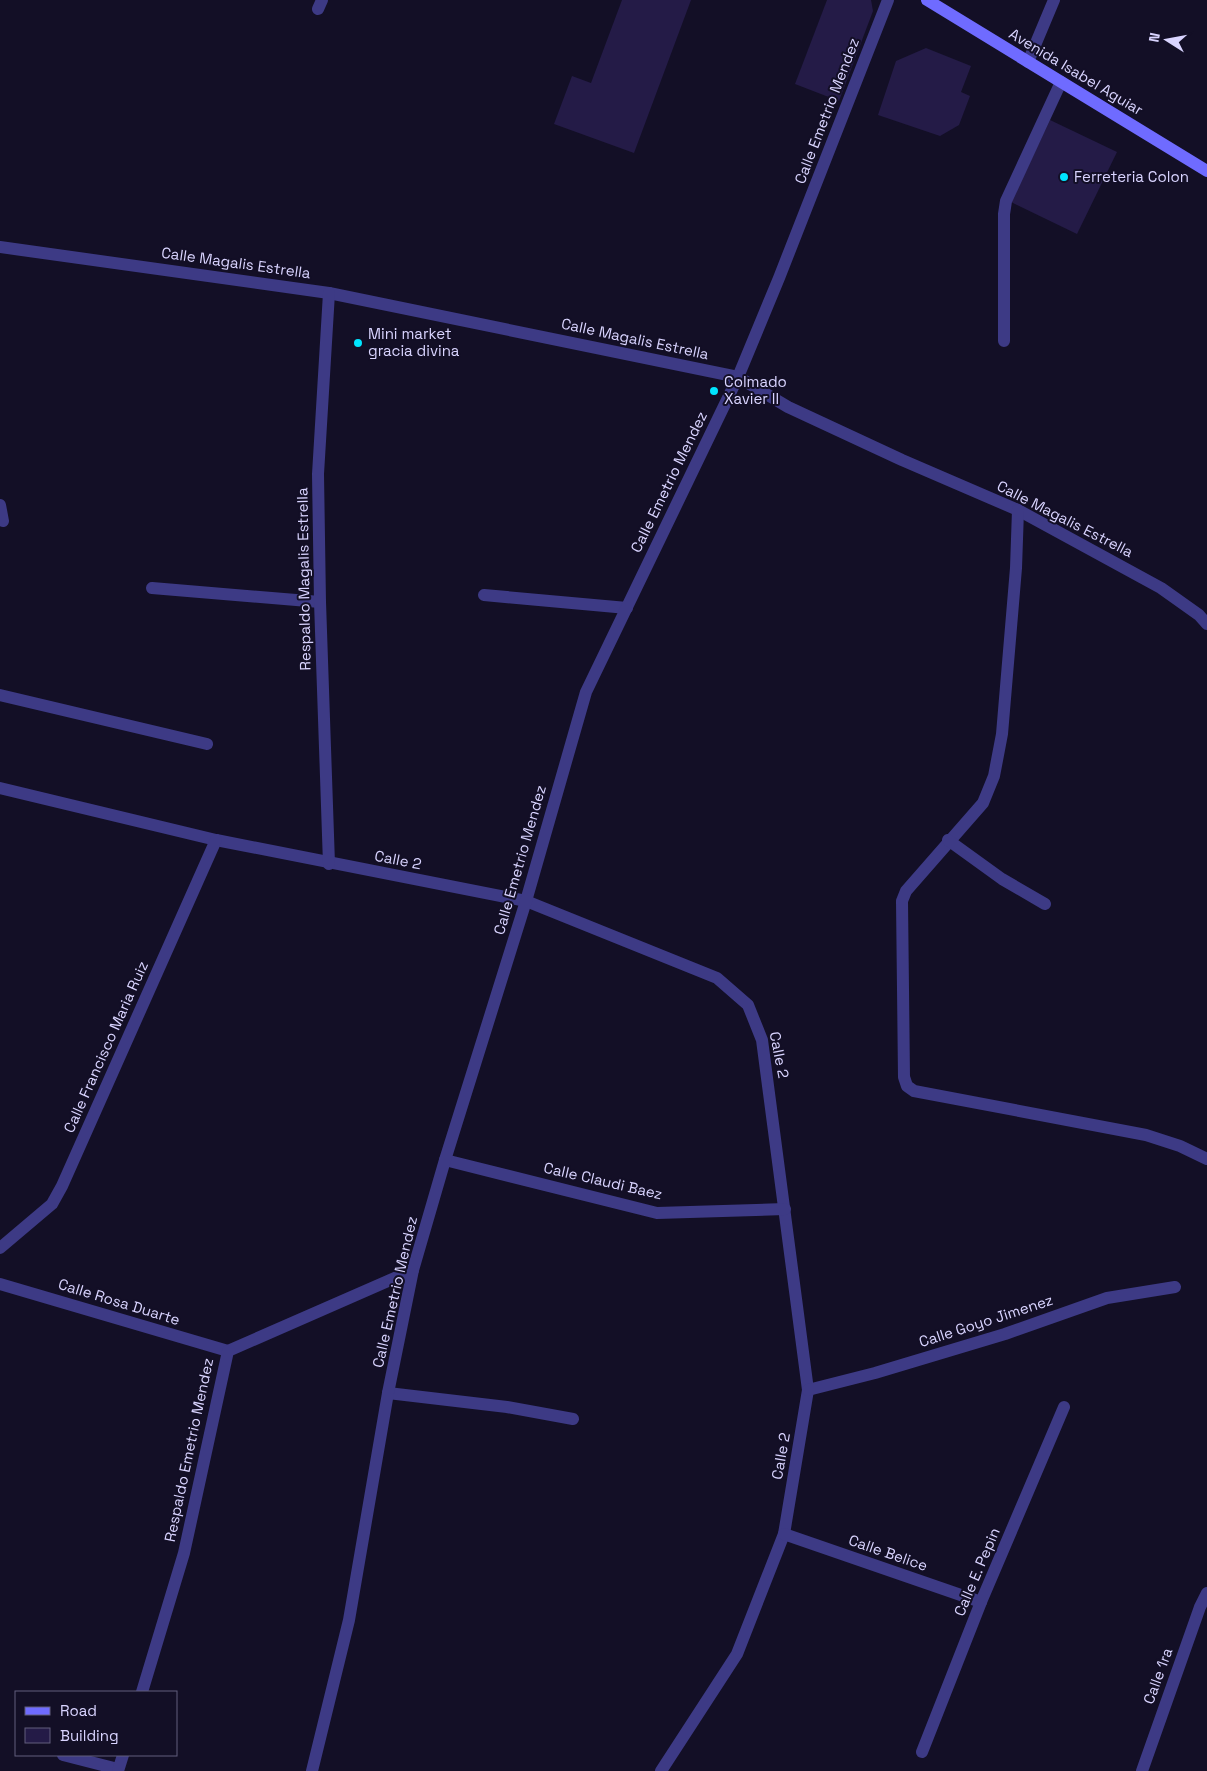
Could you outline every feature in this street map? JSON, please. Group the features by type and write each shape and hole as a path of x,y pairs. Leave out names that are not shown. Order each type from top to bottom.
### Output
{"main road":[{"name":"Avenida Isabel Aguiar","path":"927,0 1207,171"}],"street":[{"name":"Calle Emetrio Mendez","path":"312,1771 350,1620 388,1393 413,1270 445,1160 526,902 586,692 738,377 888,0"},
{"path":"1028,62 1054,0"},
{"path":"1004,341 1004,214 1006,201 1061,82"},
{"name":"Calle Magalis Estrella","path":"0,247 329,293 738,377 788,407 902,460 1018,510 1161,588 1199,615 1207,624"},
{"name":"Respaldo Magalis Estrella","path":"329,293 318,474 320,602 329,864"},
{"path":"0,505 3,521"},
{"path":"1018,510 1002,734 994,776 983,803 948,840 906,890 902,901 904,1077 906,1086 914,1091 1146,1135 1180,1146 1207,1159"},
{"path":"152,588 320,602"},
{"path":"484,595 627,608"},
{"path":"0,695 207,744"},
{"name":"Calle 2","path":"0,788 216,840 526,902 716,978 748,1005 762,1040 808,1390 784,1534 738,1654 661,1771"},
{"name":"Calle Francisco Maria Ruiz","path":"0,1248 52,1204 62,1186 216,840"},
{"path":"948,840 1002,879 1045,904"},
{"name":"Calle Claudi Baez","path":"445,1160 656,1212 785,1209"},
{"name":"Respaldo Emetrio Mendez","path":"142,1691 184,1553 228,1351 413,1270"},
{"name":"Calle Rosa Duarte","path":"0,1284 228,1351"},
{"name":"Calle Goyo Jimenez","path":"808,1390 875,1373 1005,1334 1107,1298 1175,1287"},
{"path":"388,1393 507,1406 573,1419"},
{"name":"Calle E. Pepin","path":"922,1752 981,1602 1064,1407"},
{"name":"Calle Belice","path":"784,1534 981,1602"},
{"name":"Calle 1ra","path":"1142,1771 1200,1607 1207,1593"},
{"path":"67,1756 118,1770 123,1756"}],"building":[{"path":"622,0 691,0 634,153 554,124 572,76 591,83"},
{"path":"827,0 871,0 873,11 839,101 795,84"},
{"path":"926,48 971,66 961,92 970,96 959,125 940,136 878,115 896,61"},
{"name":"Ferreteria Colon","path":"1050,120 1117,152 1077,234 1011,202"}],"place":[{"name":"Ferreteria Colon","path":"1064,177"},
{"name":"Mini market gracia divina","path":"358,343"},
{"name":"Colmado Xavier II","path":"714,391"}]}
